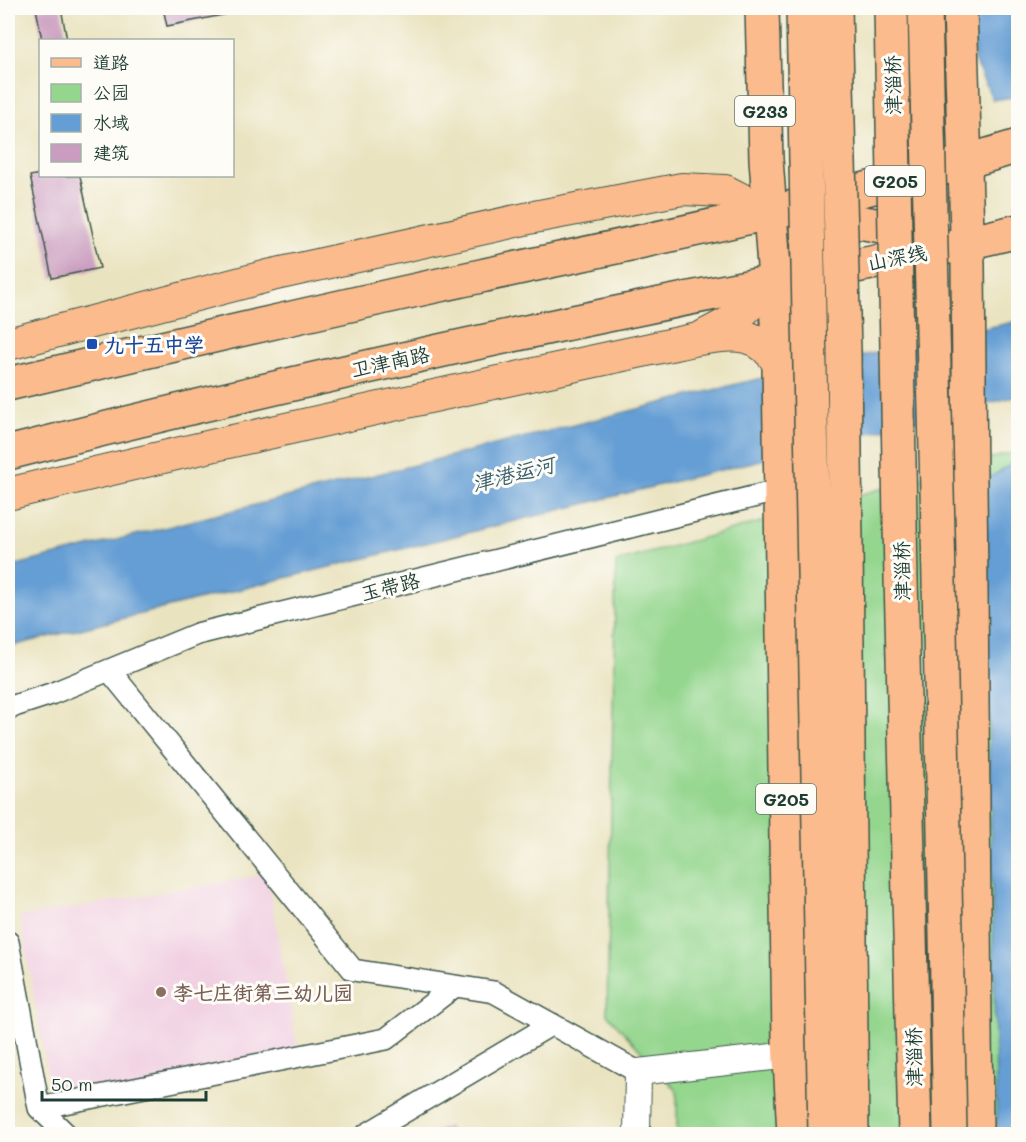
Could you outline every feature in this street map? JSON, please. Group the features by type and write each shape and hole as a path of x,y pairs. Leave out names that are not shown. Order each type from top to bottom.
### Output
{"highway":[{"name":"G233","path":"762,8 766,159 771,219"},
{"path":"803,8 825,1134"},
{"path":"835,8 844,351 852,1134"},
{"name":"津淄桥","path":"891,8 915,1134"},
{"path":"925,8 950,1134"},
{"path":"960,8 966,162 954,246 968,318 976,1134"},
{"name":"G205","path":"794,1134 790,1055 779,364 771,219 1018,146"},
{"path":"8,384 302,315 681,233 771,219 852,221 881,225 916,237 954,246"},
{"name":"山深线","path":"775,280 954,246 1018,231"},
{"name":"卫津南路","path":"8,453 353,369 775,280"}],"main road":[{"path":"8,344 272,276 534,217 682,189 725,191 771,219"},
{"path":"698,339 734,320 775,280"},
{"path":"8,494 370,409 698,339 729,335 761,342 771,351 779,364"}],"street":[{"name":"玉带路","path":"8,708 51,694 197,634 781,476"},
{"path":"109,670 353,970 494,992 638,1072 790,1055"},
{"path":"8,942 39,1108 66,1134"},
{"path":"39,1108 386,1039 455,986"},
{"path":"366,1134 552,1024"},
{"path":"637,1134 638,1072"}],"shaded area":[{"name":"李七庄街第三幼儿园","path":"267,874 301,1068 54,1110 20,917"}],"green space":[{"path":"1018,451 1018,1134 677,1134 677,1091 607,1014 616,562"}],"water":[{"path":"973,8 1018,8 1018,96 993,100 974,60"},
{"name":"津港运河","path":"1018,321 1018,396 8,647 8,567 741,383"},
{"path":"1018,460 1018,1134 997,1134 984,481"}],"building":[{"path":"36,8 61,8 67,39 42,39"},
{"path":"163,8 253,8 253,9 167,26"},
{"path":"39,174 39,177 80,177 100,268 52,278 30,176"},
{"path":"448,1126 452,1134 431,1134"}],"place":[{"name":"九十五中学","path":"92,344"},
{"name":"李七庄街第三幼儿园","path":"161,992"}]}
